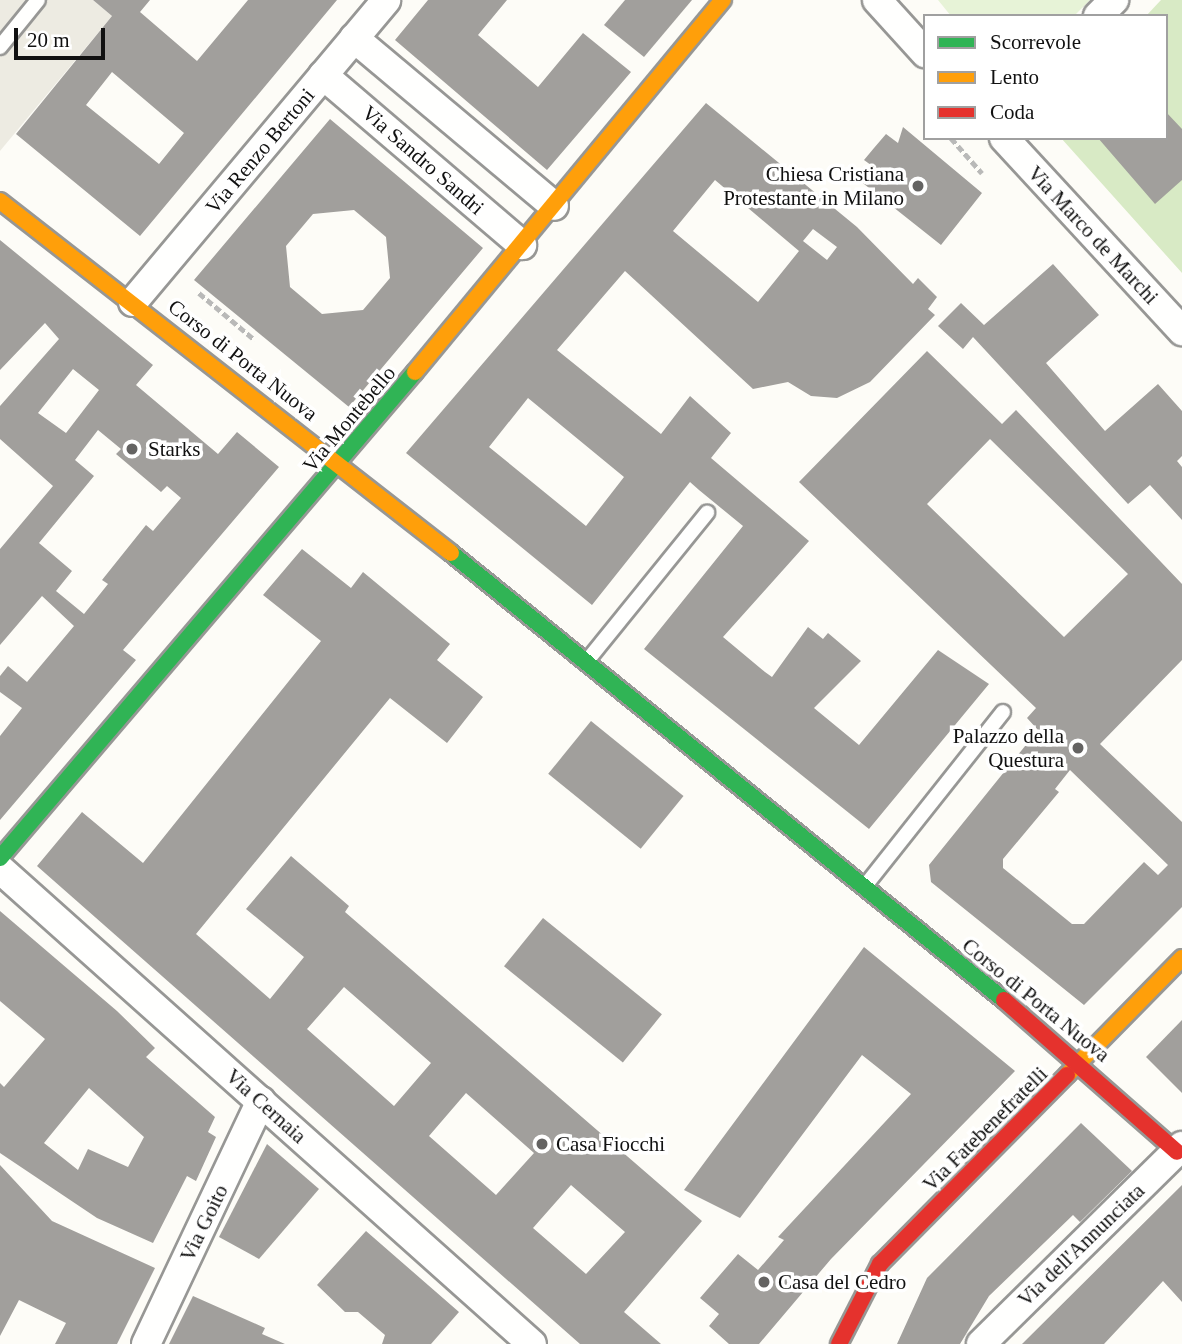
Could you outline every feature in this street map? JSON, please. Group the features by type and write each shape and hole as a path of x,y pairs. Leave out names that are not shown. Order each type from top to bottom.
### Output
{"street":[{"name":"Via Renzo Bertoni","path":"133,302 386,0"},
{"name":"Via Montebello","path":"0,858 340,463 723,0"},
{"path":"877,0 923,50"},
{"path":"1100,14 1114,0"},
{"path":"354,38 554,206"},
{"name":"Via Sandro Sandri","path":"323,75 522,245"},
{"name":"Via Marco de Marchi","path":"1006,140 1182,331"},
{"name":"Corso di Porta Nuova","path":"0,201 340,463 1080,1062 1179,1149"},
{"name":"Via Cernaia","path":"0,869 532,1344"},
{"name":"Via Fatebenefratelli","path":"839,1344 880,1264 1182,958"},
{"name":"Via Goito","path":"146,1344 261,1101"},
{"name":"Via dell'Annunciata","path":"981,1344 1179,1149"}],"lane":[{"path":"0,47 38,0"},
{"path":"587,662 707,513"},
{"path":"864,887 1003,712"}],"path":[{"path":"953,140 982,173"},
{"path":"199,293 255,340"}],"green space":[{"path":"938,0 1090,0 1076,14 949,14"},
{"path":"1161,0 1182,0 1182,273 1063,140 1168,140 1168,14 1148,14"}],"shaded area":[{"path":"0,0 93,0 112,16 0,151"}],"building":[{"path":"93,0 150,0 140,12 197,61 248,0 337,0 140,236 16,134 112,16","holes":["112,72 184,133 159,164 86,105"]},
{"path":"428,0 507,0 478,35 538,87 583,33 631,72 547,170 395,40"},
{"path":"625,0 692,0 644,57 604,25"},
{"path":"706,103 857,227 913,284 918,278 937,297 928,309 935,315 870,382 837,398 811,396 788,382 753,389 625,271 557,350 661,434 690,396 731,433 711,458 809,541 723,637 772,677 808,627 823,639 828,633 861,661 814,708 859,745 938,650 989,684 869,829 644,649 743,526 690,482 592,605 406,453","holes":["715,180 799,251 758,302 673,231","813,229 837,247 827,260 803,241","528,398 624,477 586,526 489,447"]},
{"path":"1168,114 1182,129 1182,180 1155,204 1100,140 1168,140"},
{"path":"330,119 483,248 349,407 194,280","holes":["354,210 386,237 390,278 363,310 322,314 290,287 286,246 313,214"]},
{"name":"Chiesa Cristiana Protestante in Milano","path":"903,127 982,193 941,245 859,180 875,168 864,160 886,134 898,143"},
{"path":"0,240 153,365 136,385 218,454 237,432 279,467 123,650 136,660 0,820 0,736 22,708 0,692 0,676 8,666 27,682 74,626 42,596 0,645 0,549 53,486 0,439 0,406 59,339 45,323 0,370","holes":["73,369 99,390 66,433 38,413","98,430 121,449 116,454 161,492 167,486 181,498 153,531 146,525 102,580 108,584 84,614 56,591 72,571 39,543 94,476 75,460"]},
{"path":"1053,264 1099,315 1046,363 1105,431 1158,384 1182,411 1182,456 1177,461 1182,467 1182,520 1150,485 1128,504 973,337 963,349 938,326 961,303 984,325"},
{"path":"927,351 1002,424 1016,410 1182,584 1182,660 1100,744 1182,822 1182,907 1084,1005 931,882 929,865 1038,730 1027,718 1036,708 799,482","holes":["990,439 1128,574 1064,637 927,504","1070,770 1168,865 1158,875 1144,862 1084,924 1072,924 1003,868 1003,859 1059,792 1055,789"]},
{"path":"302,549 351,588 363,572 450,644 437,660 483,697 447,743 390,698 196,934 270,999 304,957 246,909 291,856 349,906 345,912 702,1221 624,1312 661,1344 580,1344 37,866 82,812 143,863 321,641 263,595","holes":["344,987 431,1063 394,1106 307,1029","466,1093 534,1153 496,1195 429,1136","571,1185 625,1232 586,1274 533,1228"]},
{"path":"591,721 683,796 641,849 548,774"},
{"path":"0,911 117,1011 155,1048 146,1057 215,1117 208,1132 216,1137 196,1181 187,1176 153,1243 97,1218 0,1153 0,1083 4,1087 45,1039 0,1001","holes":["89,1088 144,1137 128,1167 88,1149 78,1170 44,1143"]},
{"path":"543,918 662,1014 623,1062 504,966"},
{"path":"864,947 1015,1071 831,1259 759,1344 729,1344 709,1326 719,1314 700,1298 738,1254 758,1270 784,1240 778,1237 911,1094 862,1055 740,1218 684,1190"},
{"path":"1182,1020 1182,1093 1146,1057"},
{"path":"1081,1123 1132,1171 1080,1222 1073,1215 989,1296 960,1344 897,1344 927,1278"},
{"path":"267,1144 319,1189 259,1259 219,1237"},
{"path":"0,1165 52,1221 155,1268 117,1344 55,1344 66,1323 19,1300 0,1336"},
{"path":"1182,1185 1182,1302 1163,1281 1104,1344 1022,1344"},
{"path":"366,1231 459,1312 431,1344 382,1344 385,1335 358,1312 345,1312 317,1285"},
{"path":"193,1296 265,1328 262,1334 285,1344 169,1344"}],"traffic: fast":[{"path":"0,858 415,372"},
{"path":"451,553 1004,1000"}],"traffic: slow":[{"path":"415,372 723,0"},
{"path":"0,201 451,553"},
{"path":"1067,1075 1182,958"}],"traffic: jam":[{"path":"1004,1000 1177,1152"},
{"path":"839,1344 880,1264 1067,1075"}],"place":[{"name":"Chiesa Cristiana Protestante in Milano","path":"918,186"},
{"name":"Starks","path":"132,449"},
{"name":"Palazzo della Questura","path":"1078,748"},
{"name":"Casa Fiocchi","path":"542,1144"},
{"name":"Casa del Cedro","path":"764,1282"}]}
